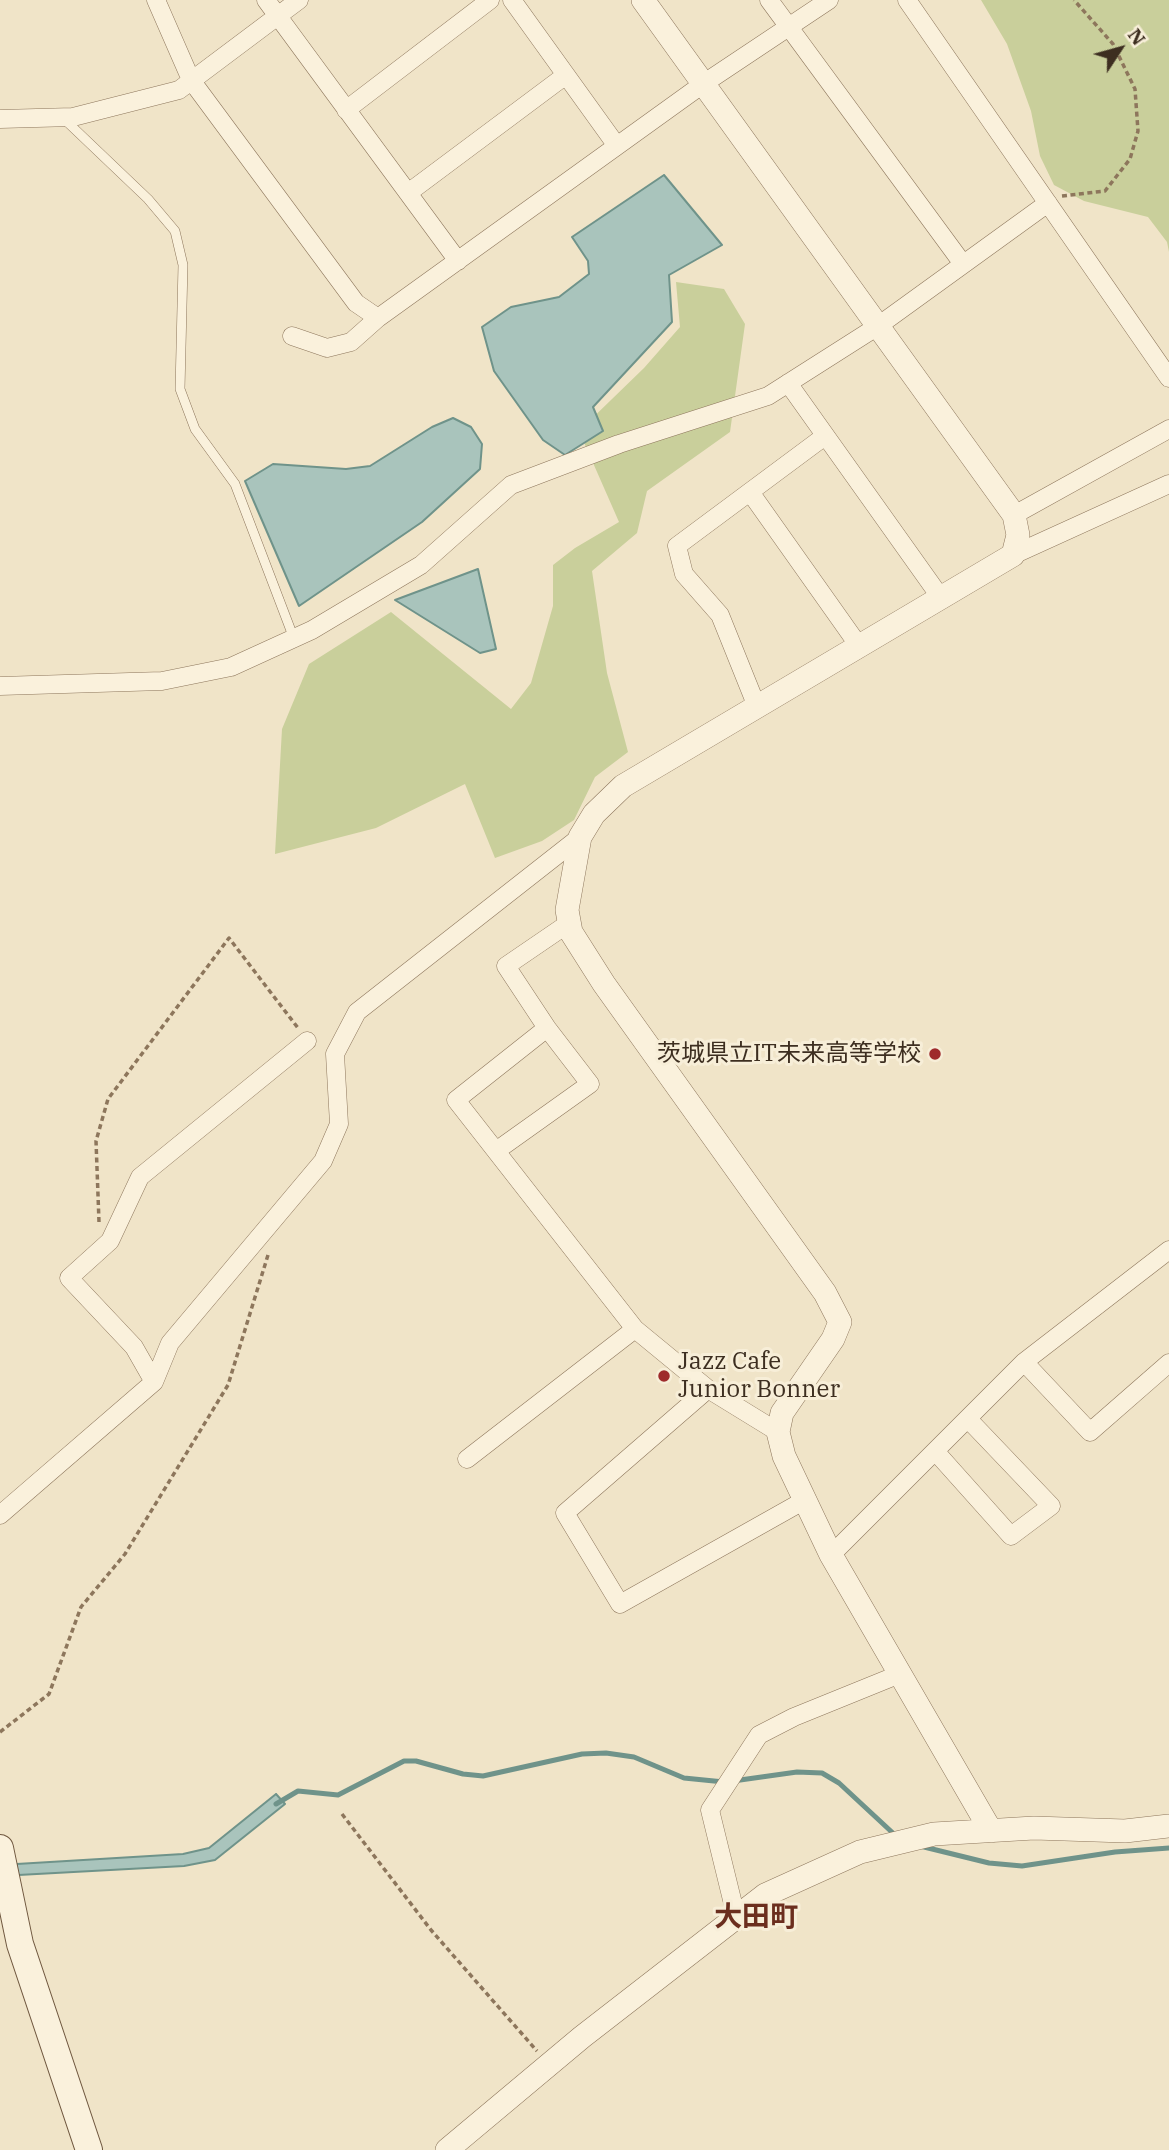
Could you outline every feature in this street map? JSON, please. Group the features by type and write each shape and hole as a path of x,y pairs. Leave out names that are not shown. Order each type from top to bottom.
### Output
{"main road":[{"path":"0,1848 20,1944 89,2150"}],"street":[{"path":"156,0 191,80 356,303 379,318"},
{"path":"266,0 458,261"},
{"path":"0,119 62,117 178,90 299,0"},
{"path":"346,110 490,0"},
{"path":"512,0 617,146"},
{"path":"643,0 1014,515 1018,535 1013,555"},
{"path":"769,0 963,264"},
{"path":"292,337 327,348 351,342 379,318 617,146 830,0"},
{"path":"907,0 1169,378"},
{"path":"408,193 566,75"},
{"path":"0,686 162,681 231,667 293,636 312,630 421,565 512,485 619,444 768,396 878,326 1048,203"},
{"path":"788,383 941,598"},
{"path":"1014,515 1169,429"},
{"path":"757,707 720,615 684,574 677,546 825,436"},
{"path":"0,1515 154,1381 170,1343 323,1161 339,1124 335,1054 357,1012 580,837 594,814 623,786 1013,555 1169,484"},
{"path":"750,492 859,646"},
{"path":"580,837 567,910 571,932 604,984 825,1293 840,1322 833,1339 782,1413 778,1432 784,1456 831,1555 991,1831"},
{"path":"496,1151 590,1084 547,1028 506,966 569,923"},
{"path":"547,1028 456,1100 635,1329 708,1388 778,1432"},
{"path":"154,1381 134,1347 69,1278 110,1241 140,1177 307,1041"},
{"path":"831,1555 1024,1362 1169,1250"},
{"path":"467,1459 635,1329"},
{"path":"1024,1362 1090,1432 1169,1363"},
{"path":"708,1388 565,1513 620,1604 805,1500"},
{"path":"935,1451 1012,1536 1051,1506 968,1419"},
{"path":"736,1916 710,1810 759,1735 794,1717 900,1674"},
{"path":"447,2150 613,2011 765,1895 860,1852 934,1834 1034,1828 1125,1830 1169,1826"}],"lane":[{"path":"62,117 148,198 175,231 183,265 180,389 195,429 235,484 293,636"}],"path":[{"path":"1048,203 1063,195 1105,191 1130,159 1138,131 1135,89 1112,44 1074,0"},
{"path":"104,1246 100,1235 96,1141 108,1099 229,938 307,1041"},
{"path":"0,1732 49,1693 81,1606 125,1554 228,1385 269,1253"},
{"path":"342,1814 431,1930 550,2066"}],"green space":[{"path":"981,0 1169,0 1169,252 1167,242 1148,217 1084,201 1054,185 1040,156 1031,111 1007,44"},
{"path":"676,282 724,289 745,324 730,432 647,491 637,533 592,571 607,673 628,752 595,777 574,820 542,841 495,858 465,784 376,828 275,854 282,729 309,664 391,612 511,709 531,683 553,606 553,565 575,548 619,522 579,431 644,368 680,327"}],"water":[{"path":"664,175 722,245 669,275 672,322 593,407 603,431 565,455 543,440 494,371 482,327 511,307 559,297 589,274 588,261 572,237"},
{"path":"453,418 471,427 482,444 480,469 422,522 299,606 245,481 273,464 346,469 370,466 432,427"},
{"path":"478,569 496,649 480,653 395,600"},
{"path":"276,1794 285,1804 215,1860 184,1866 0,1876 0,1865 183,1854 209,1848"}],"waterway":[{"path":"276,1804 298,1791 338,1795 404,1761 416,1761 463,1774 483,1776 582,1754 606,1753 634,1757 684,1778 724,1782"},
{"path":"733,1781 797,1772 822,1773 839,1783 895,1835"},
{"path":"920,1846 989,1863 1022,1866 1115,1852 1169,1848"}],"place":[{"name":"茨城県立IT未来高等学校","path":"935,1054"},
{"name":"Jazz Cafe Junior Bonner","path":"664,1376"}],"district":[{"name":"大田町","path":"756,1918"}]}
